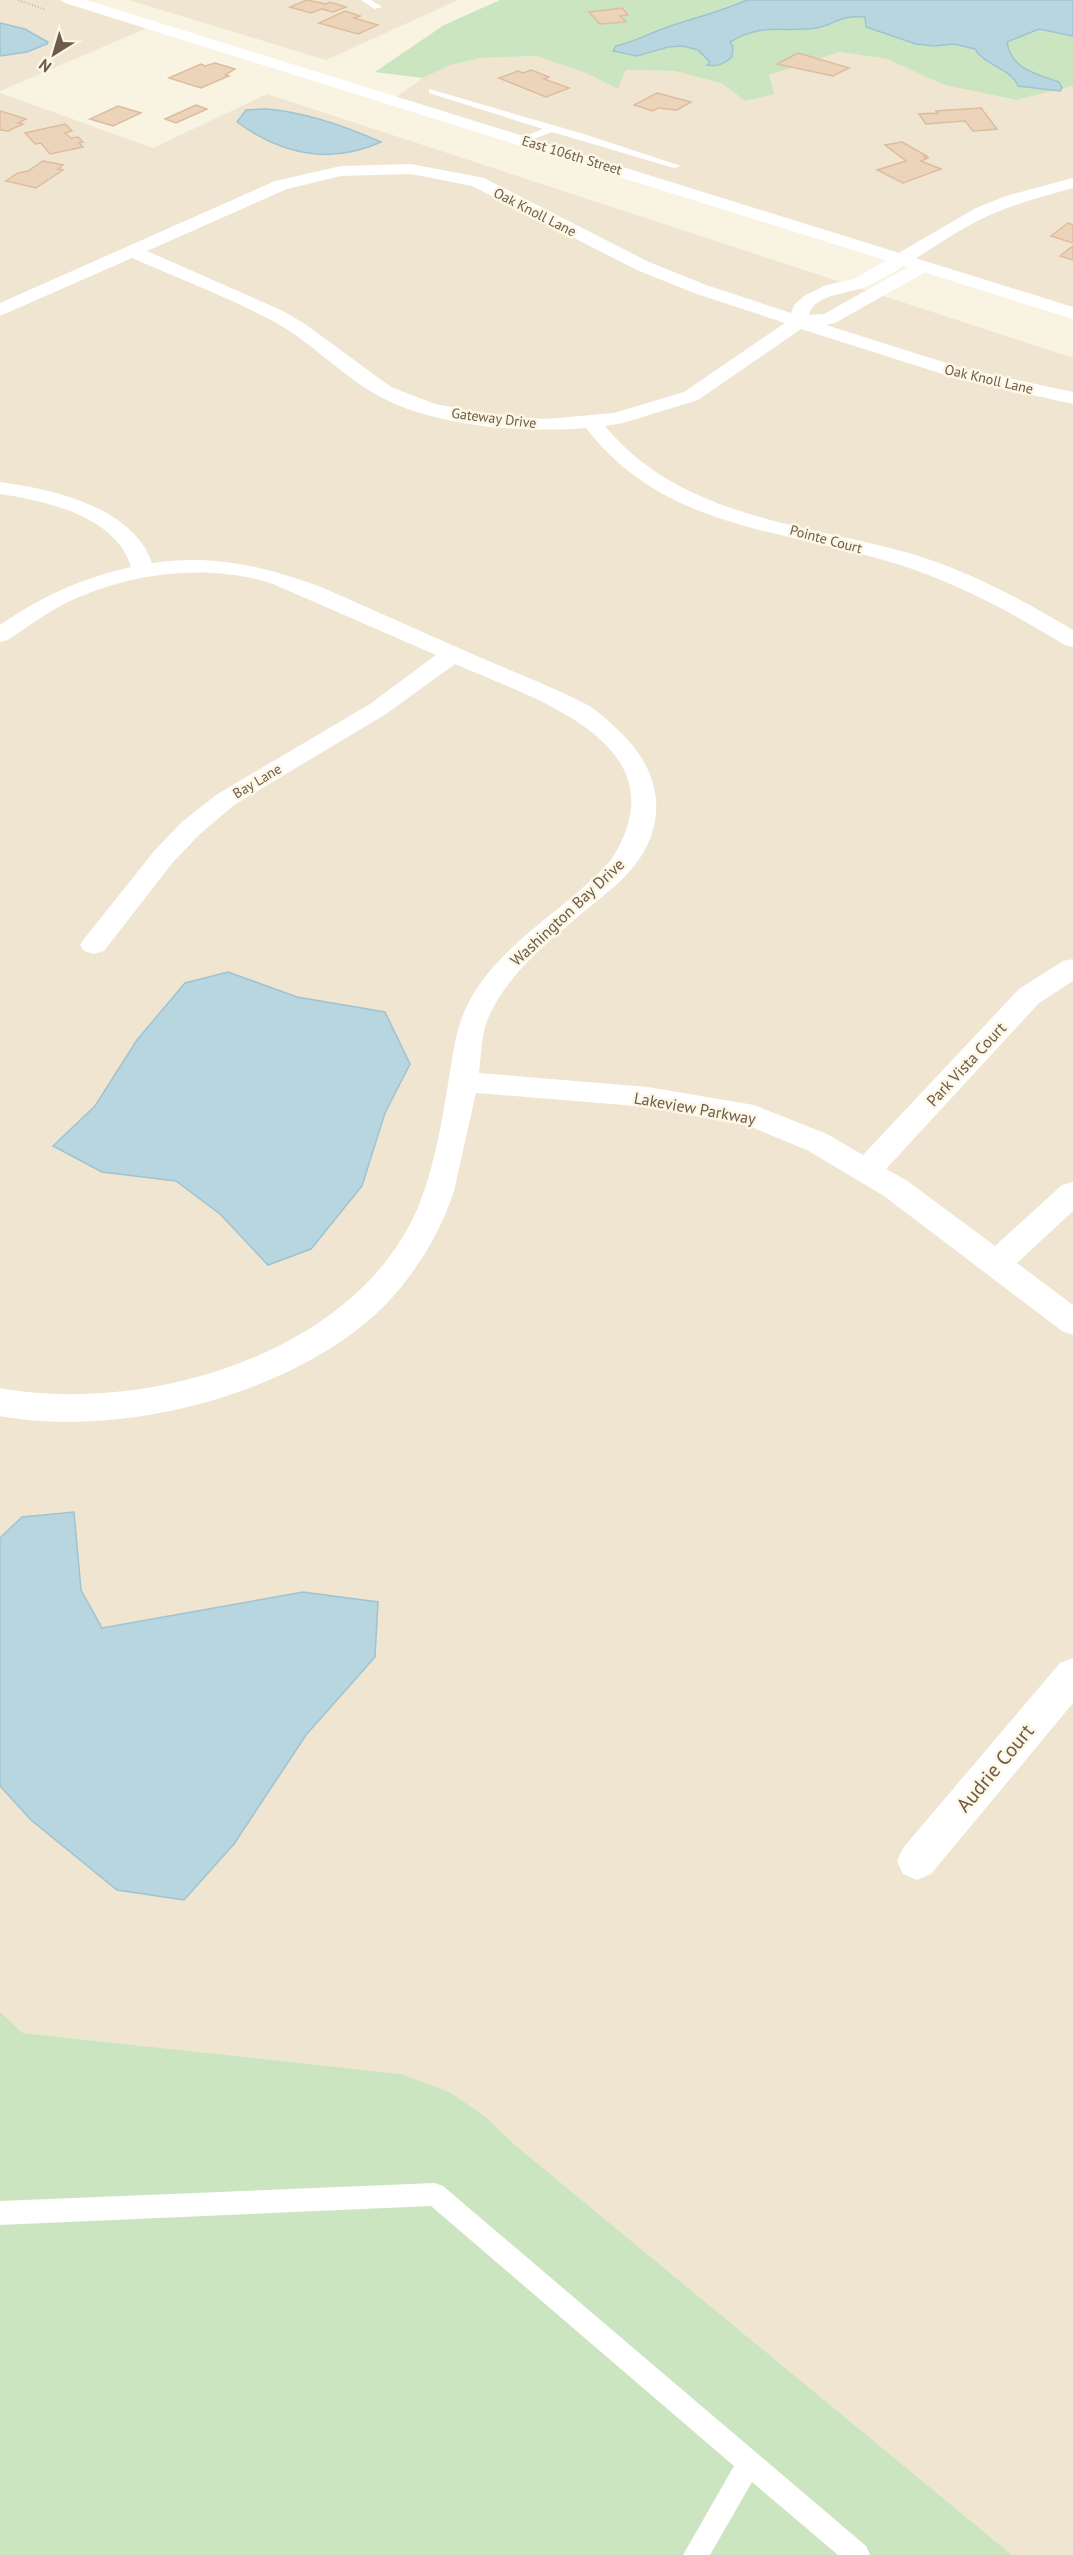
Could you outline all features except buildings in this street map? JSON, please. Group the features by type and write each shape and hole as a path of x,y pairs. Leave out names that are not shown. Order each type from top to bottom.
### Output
{"main road":[{"name":"East 106th Street","path":"70,0 1073,313"}],"street":[{"name":"Oak Knoll Lane","path":"0,310 281,185 303,178 341,171 411,168 478,183 643,266 700,289 949,370 1073,398"},
{"name":"Gateway Drive","path":"799,322 801,309 811,300 832,289 860,283 982,212 1012,200 1073,183"},
{"name":"Gateway Drive","path":"132,251 276,315 384,391 457,416 546,425 616,419 691,396 799,322 828,319 923,266"},
{"name":"Pointe Court","path":"591,422 617,453 639,472 689,499 759,522 902,559 962,580 989,591 1073,640"},
{"path":"0,488 42,496 102,520 135,548 144,572"},
{"name":"Washington Bay Drive","path":"0,635 57,598 84,586 144,572 202,568 237,570 271,576 579,710 603,726 622,745 646,792 640,831 633,847 618,869 513,963 490,987 473,1019 445,1172 433,1209 414,1245 392,1276 361,1308 321,1338 272,1363 218,1386 169,1399 113,1407 51,1410 0,1402"},
{"name":"Bay Lane","path":"94,945 164,856 191,828 225,800 378,709 453,654"},
{"name":"Park Vista Court","path":"867,1170 1029,996 1073,968"},
{"name":"Lakeview Parkway","path":"463,1082 648,1097 754,1116 817,1142 895,1188 1073,1322"},
{"path":"994,1264 1011,1251 1073,1192"},
{"name":"Audrie Court","path":"917,1861 1073,1675"}],"lane":[{"path":"365,0 378,7"},
{"path":"432,91 677,166"},
{"path":"523,140 551,129"},
{"path":"0,2213 435,2194 856,2555"},
{"path":"696,2555 748,2463"}],"shaded area":[{"path":"0,0 58,0 147,28 0,91"},
{"path":"129,0 458,0 326,60"},
{"path":"840,52 887,59 944,85 1015,100 1073,86 1073,311 396,97 423,78 450,65 481,58 536,56 586,73 618,89 626,70 676,71 721,83 745,101 769,75"},
{"path":"0,93 153,148 267,94 1073,358 1073,2555 1012,2555 515,2145 486,2117 401,2074 23,2033 0,2012"}],"green space":[{"path":"500,0 1073,0 1073,86 1016,100 944,85 887,59 840,52 769,75 774,94 745,101 721,83 675,71 626,70 618,89 586,73 536,56 481,58 450,65 423,78 375,72 444,25"},
{"path":"0,2012 23,2033 401,2074 449,2092 486,2117 515,2145 1012,2555 0,2555"}],"water":[{"path":"747,0 1073,0 1073,36 1039,29 1007,42 1009,51 1019,64 1033,73 1059,82 1062,88 1060,91 1018,86 1010,75 979,55 975,49 954,44 934,46 916,44 866,27 865,17 844,19 816,28 752,32 730,42 733,47 732,57 717,65 707,65 710,62 698,50 683,46 668,47 637,56 613,51 616,46"},
{"path":"0,23 25,29 48,42 27,52 0,56"},
{"path":"266,109 295,113 325,121 381,142 343,153 306,153 271,142 237,122 246,110"},
{"path":"228,972 297,997 385,1012 410,1064 385,1113 362,1186 311,1249 268,1265 220,1214 176,1181 102,1172 53,1146 95,1106 137,1040 185,983"},
{"path":"74,1512 81,1590 102,1628 303,1592 378,1602 375,1657 306,1735 234,1844 184,1900 117,1890 31,1820 0,1786 0,1538 22,1517"}]}
